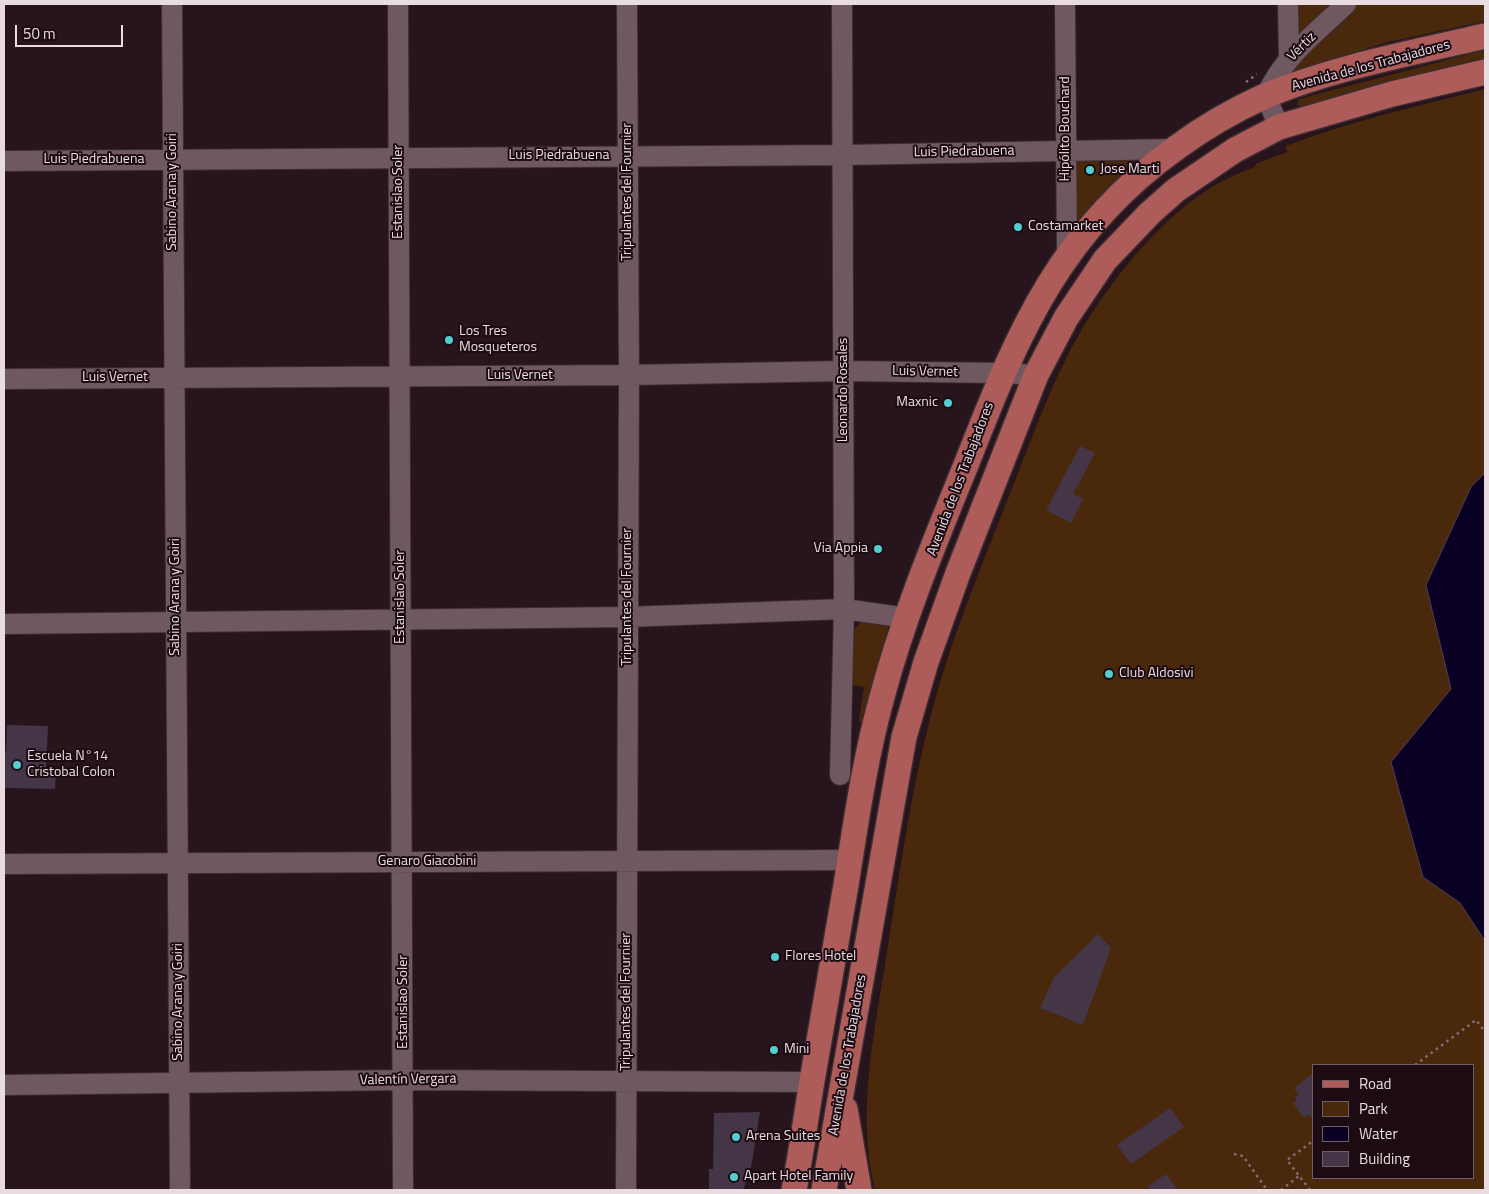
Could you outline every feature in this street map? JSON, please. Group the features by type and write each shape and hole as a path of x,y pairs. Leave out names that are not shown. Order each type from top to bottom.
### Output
{"main road":[{"name":"Avenida de los Trabajadores","path":"794,1190 850,860 880,704 907,618 1002,372 1033,310 1067,255 1118,197 1174,149 1202,130 1266,96 1335,73 1485,36"},
{"name":"Avenida de los Trabajadores","path":"824,1190 904,737 926,662 958,573 1036,375 1055,338 1084,290 1126,237 1176,190 1202,170 1279,126 1392,94 1485,72"},
{"path":"842,1083 848,1135 859,1190"}],"street":[{"name":"Sabino Arana y Goiri","path":"172,4 180,1190"},
{"name":"Estanislao Soler","path":"398,4 403,1190"},
{"name":"Tripulantes del Fournier","path":"626,1190 629,375 627,4"},
{"name":"Leonardo Rosales","path":"840,775 844,652 842,4"},
{"name":"Hipólito Bouchard","path":"1065,4 1067,255"},
{"path":"1288,4 1289,59"},
{"name":"Vértiz","path":"1266,96 1272,80 1289,59 1346,4"},
{"path":"1266,96 1279,126"},
{"name":"Luis Piedrabuena","path":"4,161 843,154 1174,149"},
{"name":"Luis Vernet","path":"4,379 629,375 844,371 1002,372 1036,375"},
{"path":"4,624 628,618 844,610 907,618"},
{"name":"Genaro Giacobini","path":"4,864 850,860"},
{"name":"Valentín Vergara","path":"4,1085 626,1079 812,1082"}],"path":[{"path":"1416,1064 1476,1020 1485,1032"},
{"path":"1310,1190 1287,1160 1312,1142"},
{"path":"1234,1154 1242,1156 1267,1190"},
{"path":"1281,1190 1299,1176"}],"green space":[{"path":"1295,4 1337,4 1298,37"},
{"path":"1355,4 1485,4 1485,21 1384,43 1292,72 1291,66"},
{"path":"1485,50 1485,60 1301,108 1297,104 1299,99"},
{"name":"Club Aldosivi","path":"1485,89 1485,473 1471,487 1426,585 1451,689 1391,762 1423,877 1460,903 1485,941 1485,1190 875,1190 867,1132 867,1103 872,1045 900,867 924,745 939,685 970,595 1061,368 1083,327 1121,273 1164,224 1197,197 1215,185 1256,166 1255,164 1287,152 1286,146 1359,121"},
{"path":"1073,156 1136,159 1072,226"},
{"path":"861,621 887,624 888,628 863,723 859,721 864,687 852,685 854,631"}],"water":[{"path":"1485,473 1485,941 1460,903 1423,877 1391,762 1451,689 1426,585 1471,487"}],"building":[{"path":"1080,446 1095,453 1073,494 1083,499 1071,523 1046,510"},
{"path":"7,725 48,726 46,768 56,770 55,789 4,788 4,752 6,752"},
{"path":"1098,934 1111,948 1083,1025 1040,1008 1054,977"},
{"path":"1312,1074 1312,1117 1308,1114 1304,1118 1293,1103 1297,1100 1295,1097 1299,1094 1294,1088"},
{"path":"1170,1108 1184,1127 1131,1164 1117,1145"},
{"path":"760,1112 751,1168 743,1190 709,1190 709,1169 713,1169 714,1113"},
{"path":"1166,1174 1178,1190 1151,1190 1148,1186"}],"place":[{"name":"Jose Marti","path":"1090,170"},
{"name":"Costamarket","path":"1018,227"},
{"name":"Los Tres Mosqueteros","path":"449,340"},
{"name":"Maxnic","path":"948,403"},
{"name":"Via Appia","path":"878,549"},
{"name":"Club Aldosivi","path":"1109,674"},
{"name":"Escuela N°14 Cristobal Colon","path":"17,765"},
{"name":"Flores Hotel","path":"775,957"},
{"name":"Mini","path":"774,1050"},
{"name":"Arena Suites","path":"736,1137"},
{"name":"Apart Hotel Family","path":"734,1177"}]}
